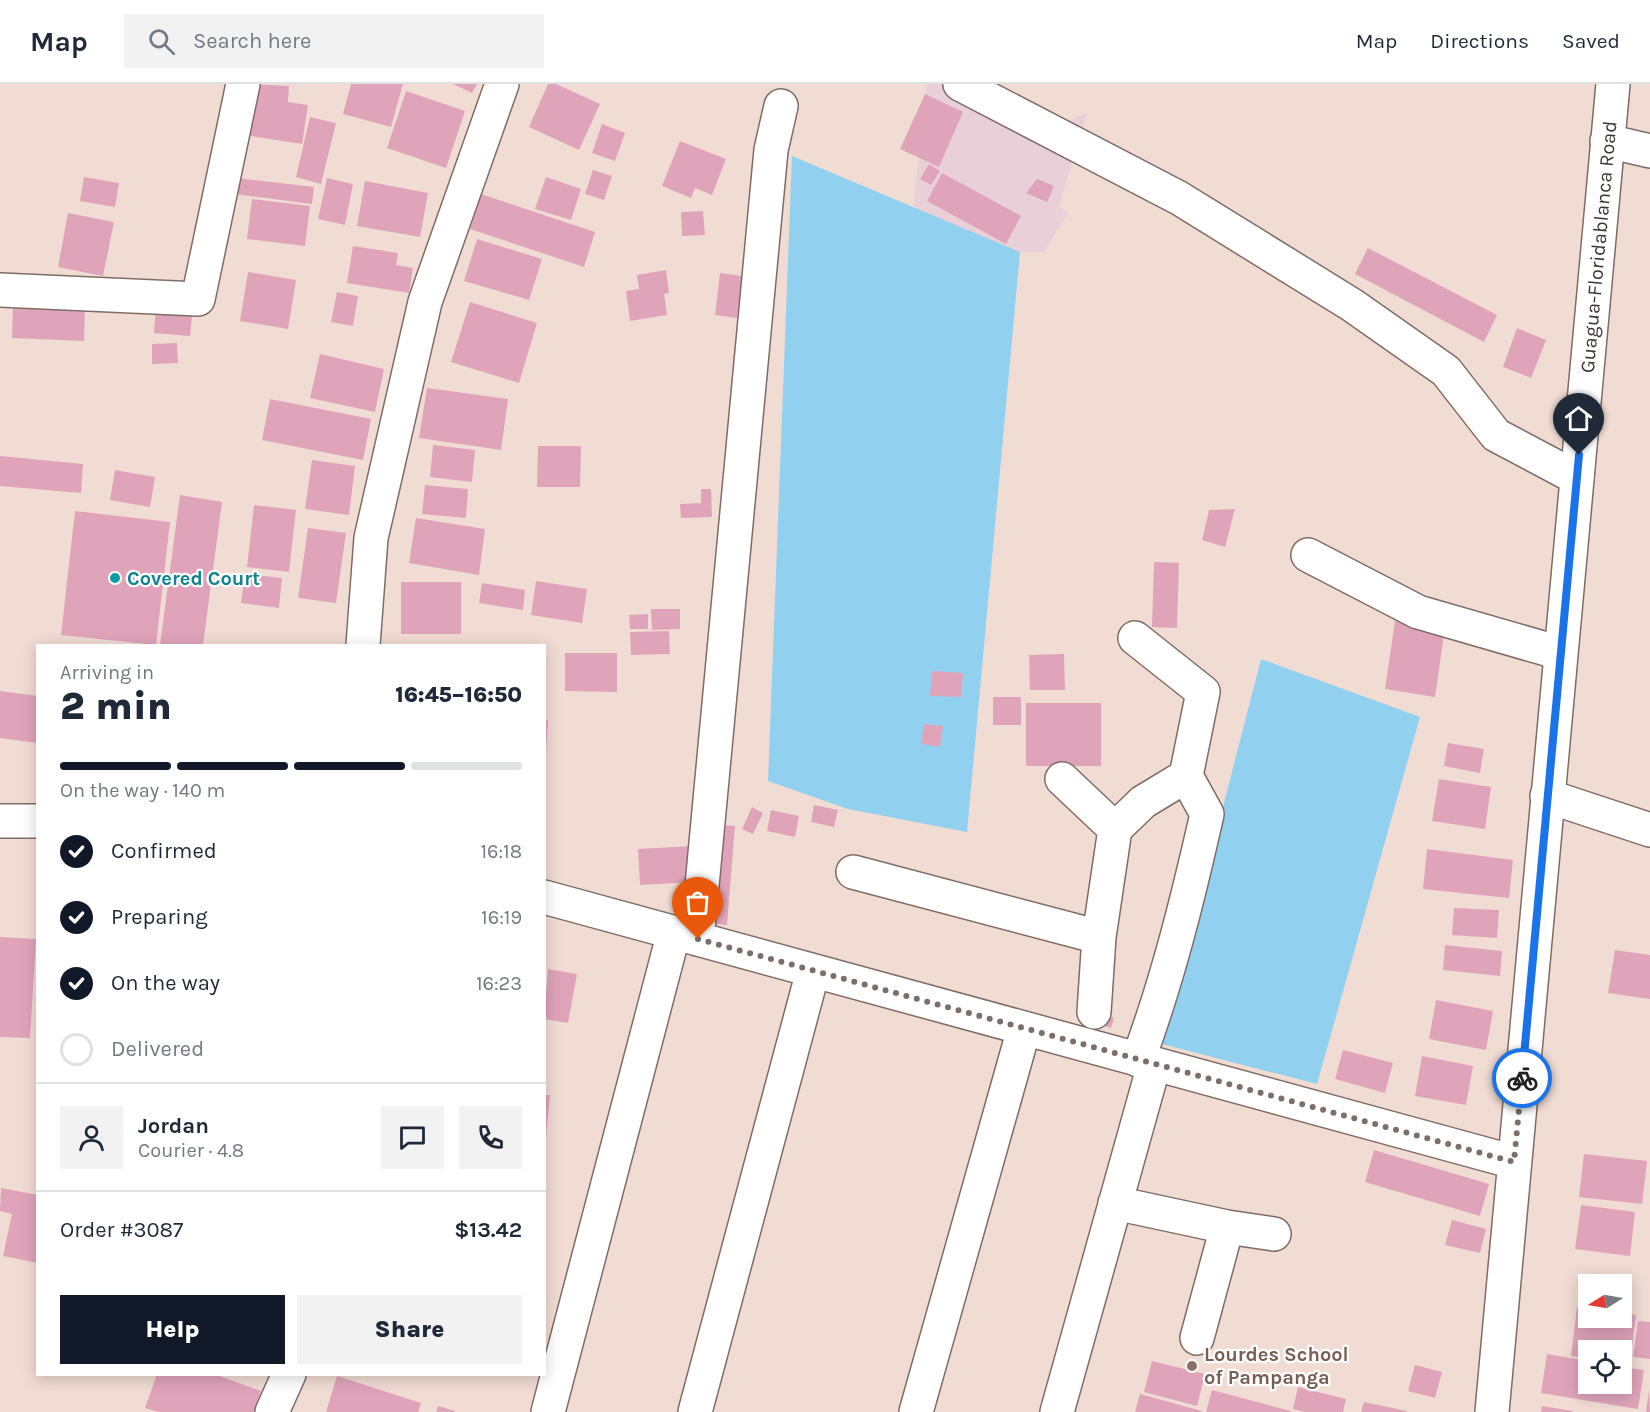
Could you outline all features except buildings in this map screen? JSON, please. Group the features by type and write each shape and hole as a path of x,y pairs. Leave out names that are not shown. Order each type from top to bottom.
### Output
{"street":[{"path":"0,290 198,299 243,84"},
{"path":"363,644 371,538 425,302 502,84"},
{"path":"960,84 1179,198 1352,305 1446,371 1496,435 1577,478"},
{"name":"Guagua-Floridablanca Road","path":"1492,1412 1613,84"},
{"path":"548,1412 686,936 771,150 781,106"},
{"path":"1607,141 1650,151"},
{"path":"1308,555 1418,612 1560,653"},
{"path":"1057,1412 1115,1203 1159,1004 1184,915 1207,814 1186,776 1203,692 1135,638"},
{"path":"1091,1027 1099,937 1114,829 1143,802 1186,776"},
{"path":"1062,779 1114,829"},
{"path":"1547,796 1650,830"},
{"path":"0,821 36,821"},
{"path":"853,872 1099,937"},
{"path":"546,898 1024,1029 1091,1027 1146,1062 1514,1162"},
{"path":"695,1412 813,971"},
{"path":"916,1412 1024,1029"},
{"path":"1115,1203 1227,1227 1274,1234"},
{"path":"1197,1338 1227,1227"},
{"path":"272,1412 288,1376"}],"shaded area":[{"path":"927,84 952,84 1047,129 1087,113 1059,207 1068,213 1044,252 1020,252 913,209"}],"water":[{"path":"792,156 1020,252 967,832 848,809 768,781"},
{"path":"1261,659 1420,717 1317,1084 1162,1044"}],"way so far":[{"path":"698,939 1514,1162 1522,1078"}],"place":[{"name":"Covered Court","path":"115,578"},
{"name":"Lourdes School of Pampanga","path":"1192,1366"}],"route":[{"path":"1522,1078 1579,455"}]}
